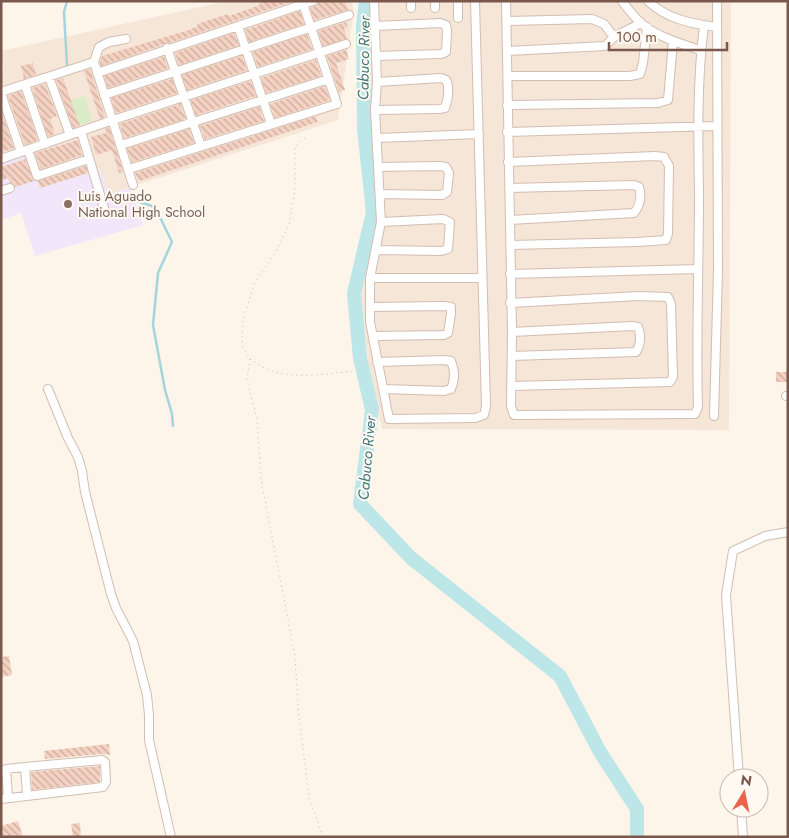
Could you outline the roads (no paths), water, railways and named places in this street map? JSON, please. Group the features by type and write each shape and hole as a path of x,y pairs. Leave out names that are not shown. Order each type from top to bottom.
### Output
{"street":[{"path":"97,73 167,48 313,1"},
{"path":"374,1 377,82 376,138 382,222 370,278 370,322 390,419 475,418 484,415 486,406 475,1"},
{"path":"458,1 458,18"},
{"path":"506,1 512,332 511,406 514,415 695,414 698,407 699,193 697,126 700,50 704,25"},
{"path":"622,1 644,25 673,41 700,50"},
{"path":"648,1 659,10 674,17 717,27"},
{"path":"714,416 718,270 716,126 718,1"},
{"path":"129,169 337,104 303,4"},
{"path":"104,95 349,15"},
{"path":"507,21 592,19 604,24 614,37"},
{"path":"375,26 440,23 446,25 447,31 446,52 441,54 376,56"},
{"path":"507,51 605,46 614,37 644,25"},
{"path":"508,76 630,76 640,74 643,63 644,25"},
{"path":"238,26 270,124"},
{"path":"126,39 109,42 100,46 94,62 122,145 133,185"},
{"path":"508,105 658,103 668,100 673,41"},
{"path":"1,159 184,96 346,44"},
{"path":"167,48 201,146"},
{"path":"89,159 37,176 1,93 94,62"},
{"path":"50,77 70,135"},
{"path":"122,145 329,78"},
{"path":"375,110 440,109 445,108 447,102 448,84 446,80 441,78 377,82"},
{"path":"25,85 45,144"},
{"path":"507,132 716,126"},
{"path":"81,131 104,208"},
{"path":"376,138 479,134"},
{"path":"508,162 655,156 664,157 668,166 668,234 666,240 510,244"},
{"path":"378,167 439,166 446,167 449,173 447,192 442,194 381,194"},
{"path":"509,188 634,185 639,187 641,193 638,208 634,213 510,220"},
{"path":"1,190 10,188"},
{"path":"377,250 441,251 448,249 450,242 450,222 443,219 382,222"},
{"path":"510,274 698,269"},
{"path":"370,278 482,278"},
{"path":"510,302 659,295 668,297 672,304 673,377 670,382 511,386"},
{"path":"371,307 444,306 451,307 452,313 448,333 444,335 373,336"},
{"path":"512,332 632,326 638,327 640,347 636,352 512,356"},
{"path":"377,362 444,360 451,361 454,367 454,383 451,389 384,390"},
{"path":"48,389 68,438 78,456 85,492 111,594 133,641 147,695 149,740 171,837"},
{"path":"738,768 726,595 733,552 765,536 788,532"},
{"path":"102,760 105,762 106,782 103,787 27,795 5,798 6,769 102,760"},
{"path":"25,767 27,795"},
{"path":"742,818 743,837"}],"waterway":[{"path":"67,1 64,12 67,65"},
{"name":"Cabuco River","path":"366,1 363,25 364,129 373,212 354,293 360,358 372,410 360,504 411,558 560,676 600,752 637,809 637,837"},
{"path":"121,196 155,207 172,242 158,273 153,325 173,426"}],"place":[{"name":"Luis Aguado National High School","path":"68,204"}]}
